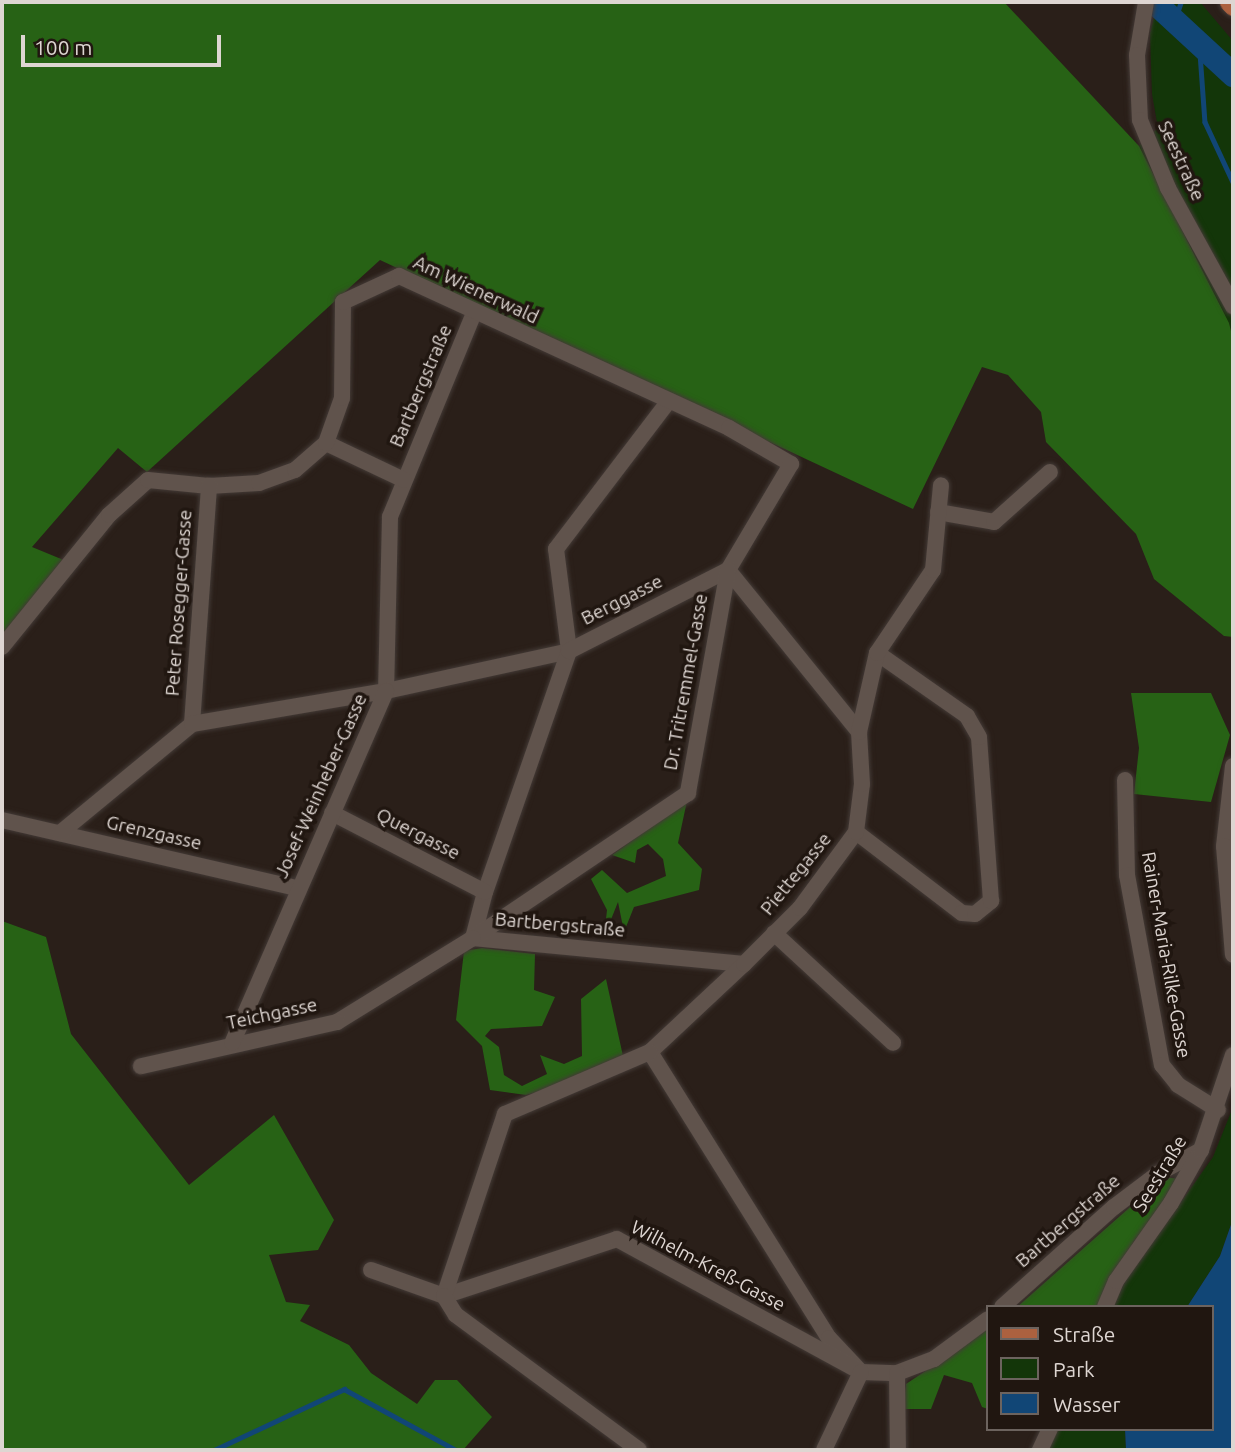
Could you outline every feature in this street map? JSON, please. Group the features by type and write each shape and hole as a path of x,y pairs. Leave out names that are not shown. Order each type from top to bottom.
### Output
{"main road":[{"path":"1229,2 1233,6"}],"street":[{"name":"Seestraße","path":"1146,2 1141,22 1136,79 1140,120 1150,153 1233,306"},
{"name":"Am Wienerwald","path":"326,443 342,398 345,358 339,321 343,302 399,276 474,313 729,428 791,464"},
{"name":"Bartbergstraße","path":"386,691 390,517 474,313"},
{"name":"Berggasse","path":"668,402 556,549 569,651 728,570"},
{"path":"2,647 108,514 148,480 209,486 259,483 279,476 326,443 404,480"},
{"name":"Dr. Tritremmel-Gasse","path":"473,938 688,793 728,570 791,464"},
{"path":"938,512 994,522 1051,472"},
{"name":"Piettegasse","path":"744,964 820,883 856,832 862,784 859,732 877,653 933,570 941,485"},
{"name":"Peter Rosegger-Gasse","path":"192,724 209,486"},
{"path":"728,570 859,732"},
{"name":"Bartbergstraße","path":"569,651 485,892 473,938 744,964"},
{"path":"386,691 569,651"},
{"path":"856,832 962,913 975,914 991,901 979,737 967,716 877,653"},
{"name":"Josef-Weinheber-Gasse","path":"60,833 192,724 386,691"},
{"name":"Josef-Weinheber-Gasse","path":"232,1043 297,888 386,691"},
{"path":"1233,766 1224,846 1233,955"},
{"name":"Rainer-Maria-Rilke-Gasse","path":"1125,780 1128,875 1162,1065 1178,1085 1217,1110"},
{"name":"Quergasse","path":"332,813 485,892"},
{"name":"Grenzgasse","path":"2,820 297,888"},
{"path":"774,933 893,1043"},
{"name":"Teichgasse","path":"141,1066 232,1043 337,1022 473,938"},
{"path":"444,1296 505,1114 650,1052 744,964"},
{"path":"650,1052 829,1338 861,1372 897,1373 934,1359 986,1320"},
{"name":"Seestraße","path":"1106,1305 1129,1261 1171,1203 1201,1150 1217,1110 1233,1055"},
{"name":"Bartbergstraße","path":"1004,1305 1114,1207 1159,1173 1201,1150"},
{"name":"Wilhelm-Kreß-Gasse","path":"444,1296 617,1239 861,1372"},
{"path":"371,1270 444,1296 456,1315 639,1450"},
{"path":"824,1450 861,1372"},
{"path":"897,1373 898,1450"},
{"path":"1040,1450 1048,1431"}],"green space":[{"path":"2,2 1004,2 1139,146 1229,323 1233,339 1233,637 1224,636 1154,579 1136,534 1046,442 1041,412 1008,375 982,367 913,509 380,260 147,472 118,448 32,547 66,561 2,638"},
{"path":"1158,2 1200,2 1233,41 1233,339 1229,323 1139,146 1158,128 1152,94 1150,33"},
{"path":"1131,693 1211,693 1230,735 1211,802 1134,794 1139,748"},
{"path":"687,801 678,843 702,869 699,890 634,907 624,932 618,902 604,937 607,910 591,879 602,870 627,893 666,876 663,859 648,844 637,850 635,863 612,855"},
{"path":"2,921 46,937 71,1034 189,1185 274,1115 334,1220 318,1250 269,1255 286,1302 310,1305 300,1321 349,1345 371,1373 417,1404 435,1380 457,1380 492,1417 463,1450 2,1450"},
{"path":"482,948 535,954 534,990 555,997 542,1026 491,1029 485,1036 499,1047 504,1075 522,1086 547,1074 540,1055 564,1064 582,1056 581,999 606,979 623,1056 562,1085 526,1095 490,1090 482,1046 456,1020 464,951"},
{"path":"1233,1107 1233,1219 1220,1256 1188,1305 1114,1305 1124,1282 1213,1157"},
{"path":"1164,1177 1180,1179 1168,1204 1134,1241 1098,1305 1019,1305"},
{"path":"986,1330 986,1408 982,1407 972,1383 944,1375 931,1409 903,1409 906,1384"},
{"path":"1057,1431 1125,1431 1126,1450 1048,1450"}],"water":[{"path":"1233,1219 1233,1450 1126,1450 1125,1431 1214,1431 1214,1305 1188,1305 1220,1256"}],"waterway":[{"path":"1154,2 1233,75"},
{"path":"1175,19 1181,2"},
{"path":"1199,39 1205,122 1233,182"},
{"path":"214,1450 344,1389 456,1450"}]}
